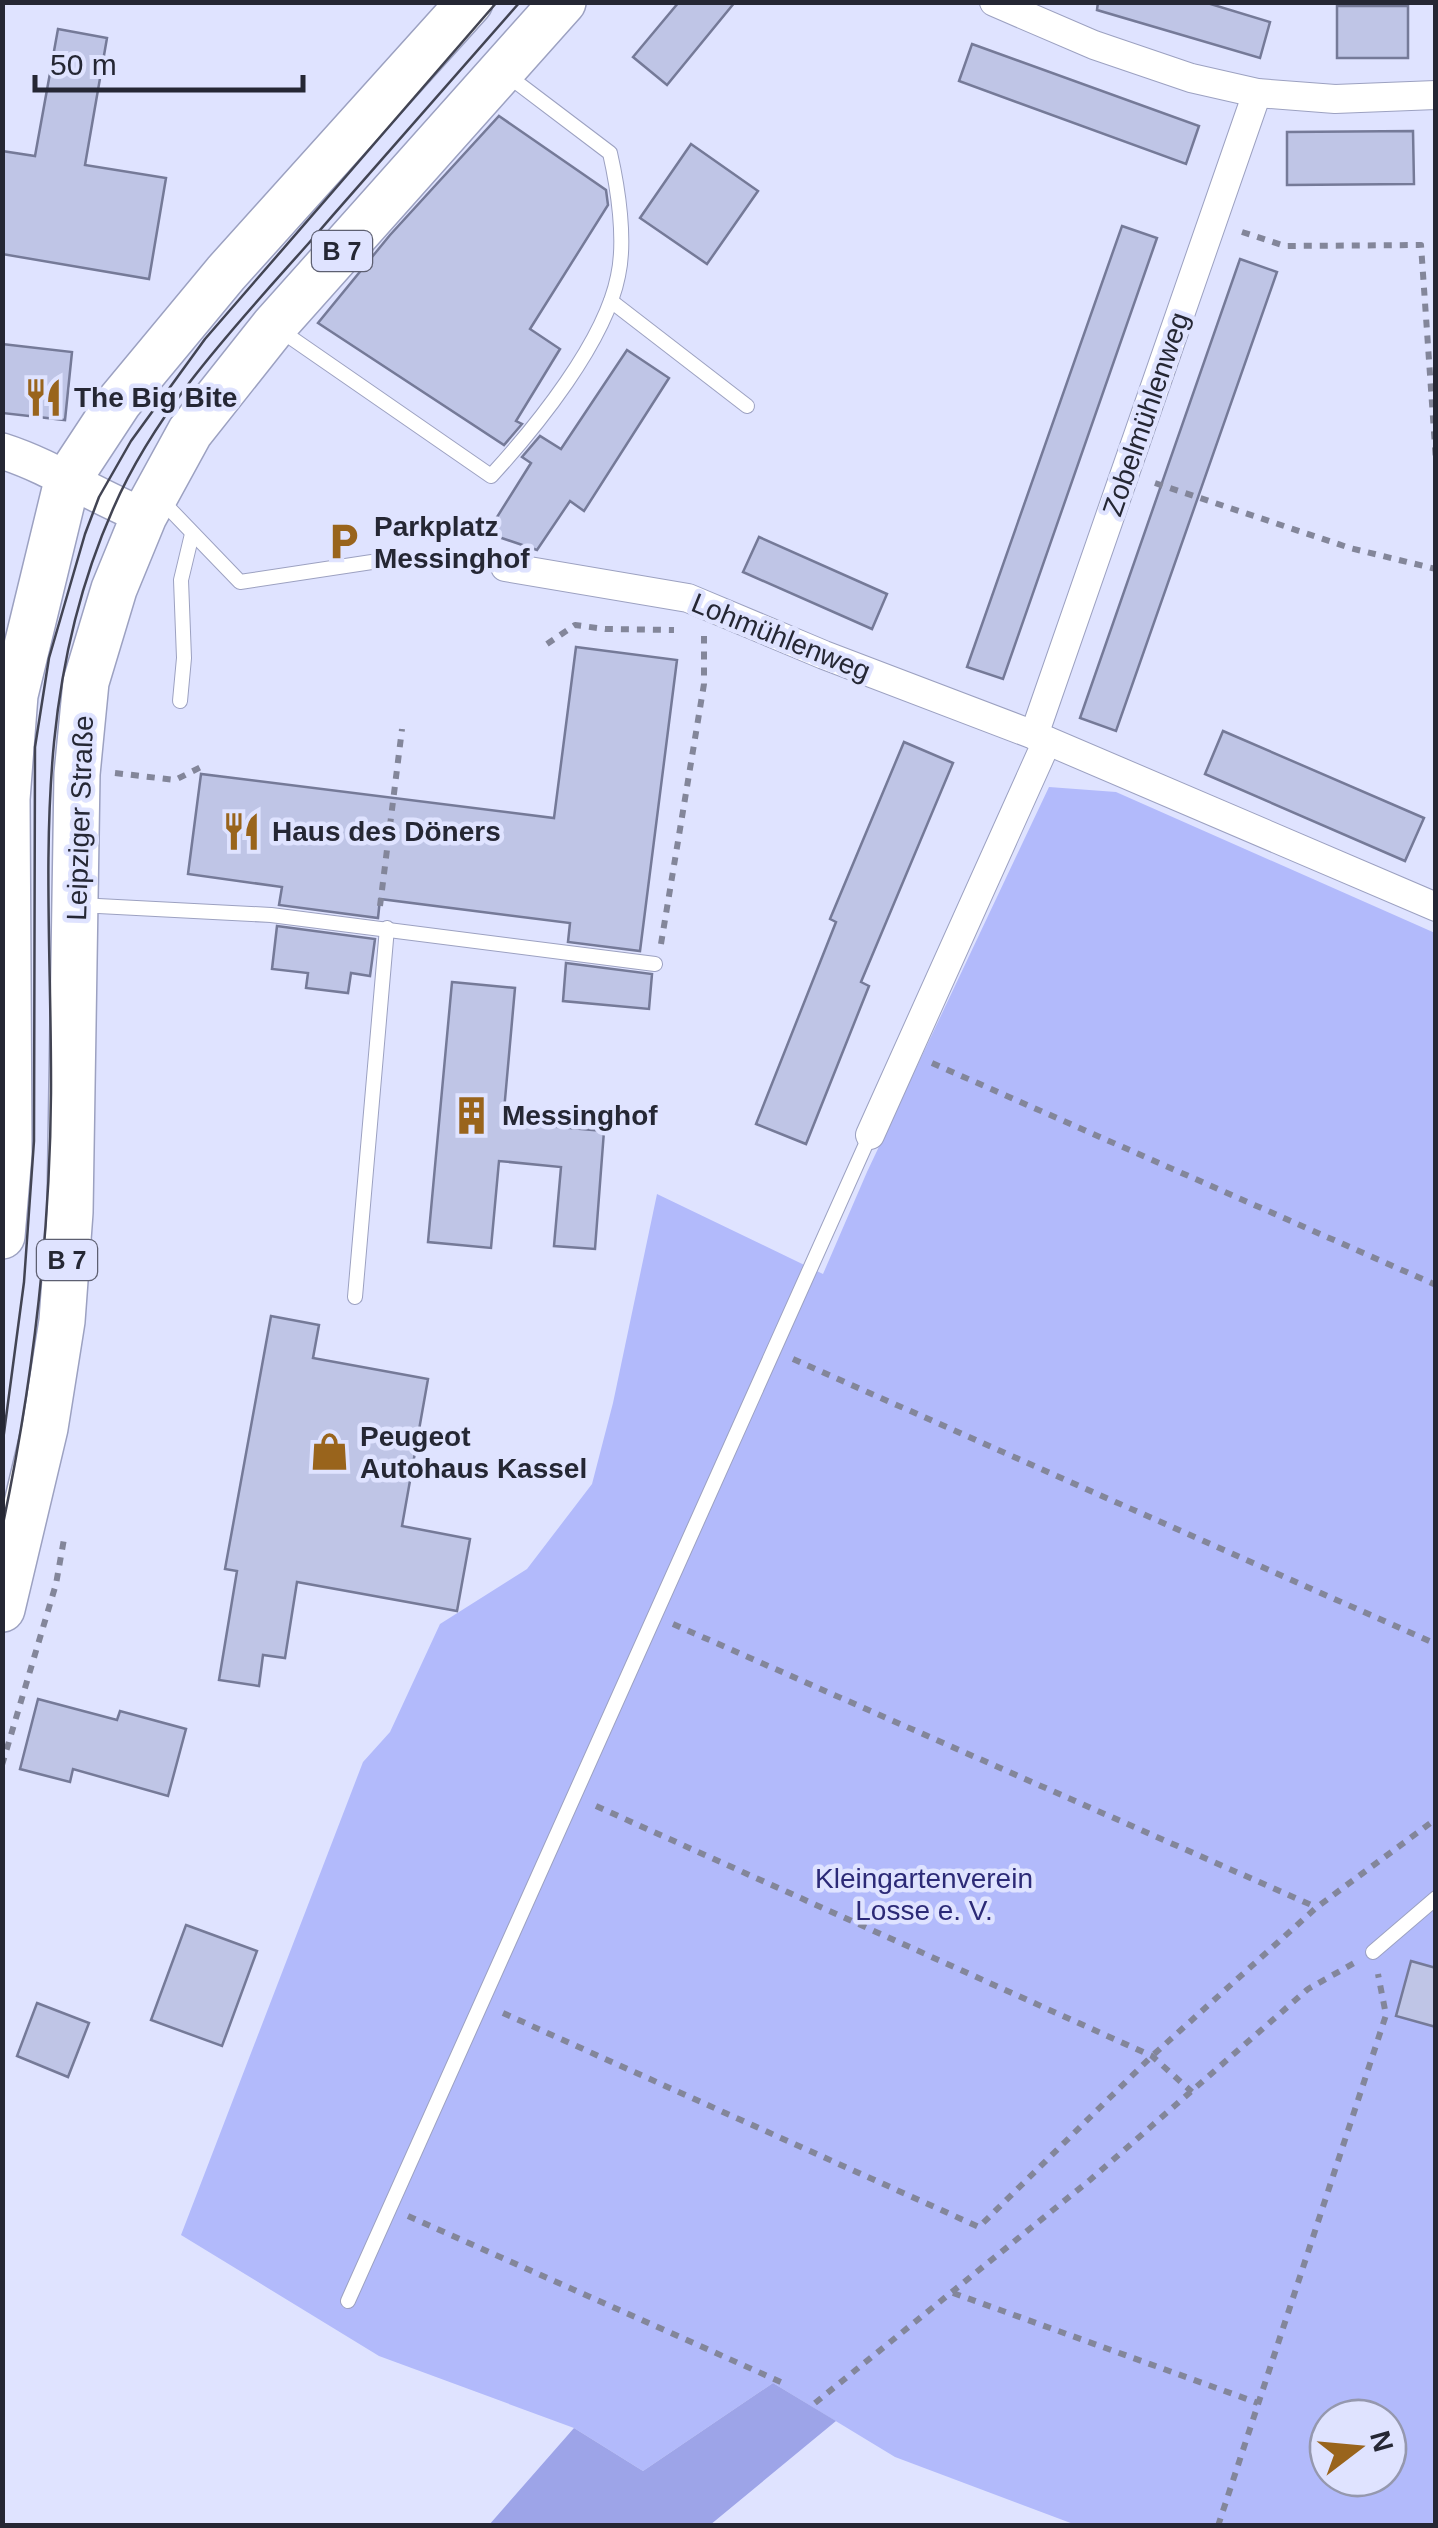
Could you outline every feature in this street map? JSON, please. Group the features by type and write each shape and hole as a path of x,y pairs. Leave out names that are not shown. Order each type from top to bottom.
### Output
{"main road":[{"name":"B 7","path":"2,1236 6,1153 5,814 15,694 67,482 119,402 202,302 470,2"},
{"name":"Leipziger Straße","path":"2,1609 45,1428 62,1321 70,1212 77,774 86,682 114,590 150,506 190,432 274,326 563,2"}],"street":[{"path":"994,2 1094,45 1191,78 1257,93 1335,99 1436,94"},
{"name":"Zobelmühlenweg","path":"1040,738 1124,474 1257,93"},
{"path":"2,451 24,458 67,482 150,506"},
{"name":"Lohmühlenweg","path":"505,567 688,598 824,656 1040,738 1436,907"},
{"path":"870,1136 1040,738"}],"lane":[{"path":"274,326 491,476 552,404 604,318 619,272 618,191 610,153 502,71"},
{"path":"611,302 747,406"},
{"path":"150,506 192,534 240,582 385,560"},
{"path":"180,701 184,658 182,580 192,534"},
{"path":"76,905 271,915 655,964"},
{"path":"355,1297 382,928"},
{"path":"348,2300 870,1136"},
{"path":"1373,1952 1436,1898"}],"path":[{"path":"1212,222 1284,246 1421,245 1436,462"},
{"path":"1124,474 1350,548 1436,569"},
{"path":"547,644 576,625 691,630 704,634 704,684 663,937 655,964"},
{"path":"382,928 402,728"},
{"path":"102,771 175,780 204,765"},
{"path":"908,1052 1436,1285"},
{"path":"774,1350 1436,1644"},
{"path":"654,1616 1317,1907"},
{"path":"572,1796 1152,2056 1192,2092"},
{"path":"479,2002 979,2227 1152,2056 1317,1907 1436,1820"},
{"path":"815,2403 1192,2092 1308,1989 1373,1952 1386,2014 1218,2526"},
{"path":"389,2208 781,2382"},
{"path":"952,2292 1258,2403"}],"green space":[{"name":"Kleingartenverein Losse e. V.","path":"1049,787 1116,792 1435,933 1435,2525 1076,2525 895,2457 773,2383 643,2471 574,2428 379,2356 181,2235 363,1762 390,1732 440,1624 527,1569 592,1484 657,1194 823,1274 867,1172"}],"shaded area":[{"path":"773,2383 836,2421 710,2525 489,2525 574,2428 643,2471"}],"building":[{"path":"679,2 735,2 667,85 633,57"},
{"path":"1098,2 1204,2 1270,22 1260,58 1097,10"},
{"path":"1337,6 1408,6 1408,58 1337,58"},
{"path":"58,29 107,38 85,165 166,178 149,279 2,254 2,151 35,156"},
{"path":"972,44 1199,126 1186,164 959,81"},
{"path":"499,116 606,190 608,205 530,329 560,349 516,421 522,424 504,445 318,323 390,235"},
{"path":"1413,131 1414,184 1287,185 1287,132"},
{"path":"691,144 758,191 707,264 640,218"},
{"path":"1122,226 1157,238 1003,679 967,667"},
{"path":"1240,259 1277,272 1116,731 1080,718"},
{"path":"2,344 72,352 65,420 2,413"},
{"path":"627,350 669,378 584,511 570,501 537,550 487,533 531,463 522,457 540,436 561,449"},
{"path":"759,537 887,594 872,629 743,572"},
{"path":"576,647 677,660 640,951 568,942 570,923 380,899 378,918 279,905 282,887 188,874 201,774 554,818"},
{"path":"1223,731 1424,818 1405,861 1205,774"},
{"path":"904,742 953,763 861,982 869,986 806,1144 756,1124 836,922 830,919"},
{"path":"277,926 375,939 370,976 351,973 348,993 306,988 308,973 272,969"},
{"path":"566,963 652,974 649,1009 563,1001"},
{"name":"Messinghof","path":"452,982 515,988 503,1122 604,1131 595,1249 554,1246 561,1167 499,1161 491,1248 428,1242"},
{"name":"Peugeot Autohaus Kassel","path":"271,1316 319,1325 313,1358 428,1379 402,1526 470,1539 457,1611 297,1582 285,1658 263,1655 259,1686 219,1680 237,1571 225,1569"},
{"path":"38,1699 117,1720 120,1711 186,1729 168,1796 73,1769 70,1782 20,1769"},
{"path":"186,1925 257,1951 222,2046 151,2020"},
{"path":"1411,1961 1436,1968 1436,2027 1396,2016"},
{"path":"37,2003 89,2023 68,2077 17,2056"}],"tram line":[{"path":"2,1448 24,1282 34,1141 35,747 49,658 85,534 99,497 131,441 205,339 497,2"},
{"path":"2,1529 30,1367 47,1203 51,1093 48,869 56,725 67,654 86,582 131,472 200,369 520,2"}],"place":[{"name":"The Big Bite","path":"44,397"},
{"name":"Parkplatz Messinghof","path":"344,542"},
{"name":"Haus des Döners","path":"242,831"},
{"name":"Messinghof","path":"472,1115"},
{"name":"Peugeot Autohaus Kassel","path":"330,1452"}]}
